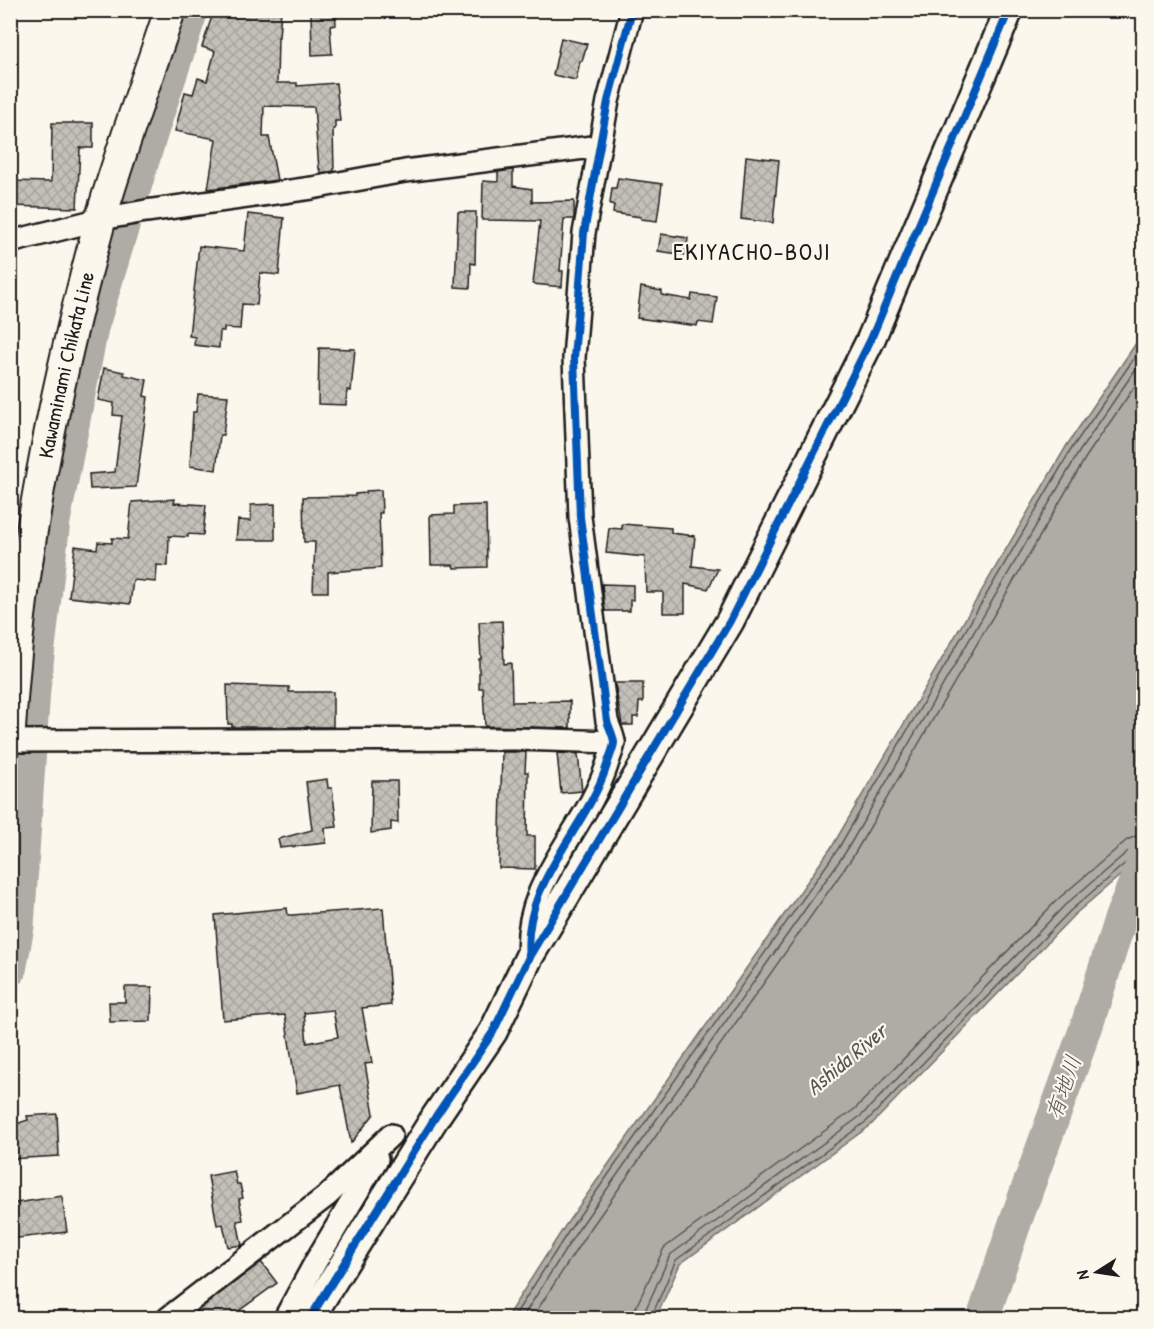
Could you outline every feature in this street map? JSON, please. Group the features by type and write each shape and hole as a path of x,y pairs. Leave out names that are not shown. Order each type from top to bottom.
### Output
{"main road":[{"name":"Kawaminami Chikata Line","path":"10,729 19,628 44,453 101,219 170,10"}],"street":[{"path":"529,957 527,940 530,920 540,888 600,785 614,742 607,721 580,517 574,358 584,233 608,101 632,10"},
{"path":"310,1318 436,1116 493,1032 529,957 730,621 871,339 1009,10"},
{"path":"10,242 101,219 312,188 405,171 600,146"},
{"path":"10,741 516,739 614,742"},
{"path":"168,1318 328,1195 391,1136 316,1261 285,1318"}],"water":[{"name":"Ashida River","path":"1143,333 1143,856 1074,915 871,1125 680,1264 656,1318 506,1318 565,1226 833,845 1067,445"}],"building":[{"path":"214,10 281,10 277,83 297,83 297,86 336,83 340,121 335,121 335,129 333,129 334,171 321,173 319,169 314,107 264,106 263,137 269,137 277,180 208,189 216,139 175,131 185,92 193,94 198,78 207,81 215,51 202,47"},
{"path":"311,10 335,10 336,25 330,26 332,54 312,55"},
{"path":"561,38 587,44 576,80 553,75"},
{"path":"52,123 93,123 93,148 80,148 77,208 10,206 10,181 51,182"},
{"path":"746,156 779,160 773,223 741,219"},
{"path":"513,170 513,186 532,189 532,202 574,201 574,219 564,219 560,271 563,271 562,287 533,284 540,221 482,220 483,181 498,182 498,172"},
{"path":"618,178 662,184 657,221 613,213 614,205 610,204 612,188 616,188"},
{"path":"458,212 476,212 475,264 471,263 470,288 455,287"},
{"path":"248,214 284,218 279,275 260,273 257,305 242,304 240,329 224,328 224,331 220,331 219,348 194,345 195,337 189,336 199,246 244,251"},
{"path":"661,234 688,238 686,255 658,251"},
{"path":"641,287 662,291 662,295 691,300 692,294 717,297 713,324 698,322 697,326 637,318"},
{"path":"319,348 355,349 351,391 347,390 346,405 318,404"},
{"path":"104,368 147,380 144,396 148,397 136,487 90,489 89,474 115,472 122,416 113,415 114,403 98,400"},
{"path":"198,394 228,396 216,470 190,466 193,412 196,412"},
{"path":"381,490 382,513 379,513 381,568 328,572 328,592 313,592 315,542 304,542 303,497 355,496 355,494 366,493 366,491"},
{"path":"175,499 174,503 206,505 203,535 169,536 168,566 157,565 156,582 133,580 130,604 69,597 75,546 97,549 98,542 112,543 112,538 128,539 132,502"},
{"path":"275,504 275,540 236,540 238,520 251,521 251,505"},
{"path":"486,505 487,567 454,568 453,565 431,565 430,515 454,514 454,506"},
{"path":"622,524 671,528 671,533 695,536 692,566 718,569 708,589 685,584 685,613 663,613 663,592 646,592 645,557 606,553 609,528 622,529"},
{"path":"602,584 633,585 630,611 605,611"},
{"path":"502,621 504,664 511,663 512,702 570,701 570,728 485,726 483,688 479,688 479,659 481,659 479,622"},
{"path":"615,683 643,683 643,702 639,702 638,717 633,717 633,725 622,725"},
{"path":"227,685 289,687 289,692 333,692 333,727 232,727 232,724 228,724"},
{"path":"502,752 526,752 527,836 535,836 535,869 499,868"},
{"path":"557,753 578,754 582,791 561,793"},
{"path":"327,779 328,788 332,788 337,827 325,828 326,843 280,848 278,839 312,830 306,782"},
{"path":"372,781 397,781 398,823 391,822 391,830 371,833"},
{"path":"287,908 288,915 292,915 383,908 391,1005 362,1008 372,1063 365,1064 374,1114 351,1143 340,1085 297,1093 285,1015 223,1020 215,915","holes":["333,1010 338,1037 307,1043 304,1013"]},
{"path":"125,987 152,987 151,1021 110,1022 109,1002 125,1002"},
{"path":"57,1114 59,1156 10,1159 10,1126 28,1120 27,1116"},
{"path":"234,1171 243,1198 239,1199 243,1220 237,1221 242,1245 228,1247 223,1224 217,1225 208,1176"},
{"path":"62,1196 67,1232 10,1239 10,1223 13,1223 10,1204"},
{"path":"261,1262 277,1283 229,1318 188,1318"}],"waterway":[{"path":"10,970 18,926 34,689 54,521 92,328 153,128 192,10"},
{"name":"有地川","path":"983,1318 1087,1025 1121,917 1144,855"}],"cycle path":[{"path":"529,957 529,930 535,905 557,858 597,789 614,743 607,721 580,517 574,358 584,233 608,101 632,10"},
{"path":"310,1318 436,1116 493,1032 529,957 730,621 871,339 1009,10"}],"district":[{"name":"EKIYACHO-BOJI","path":"752,251"}]}
